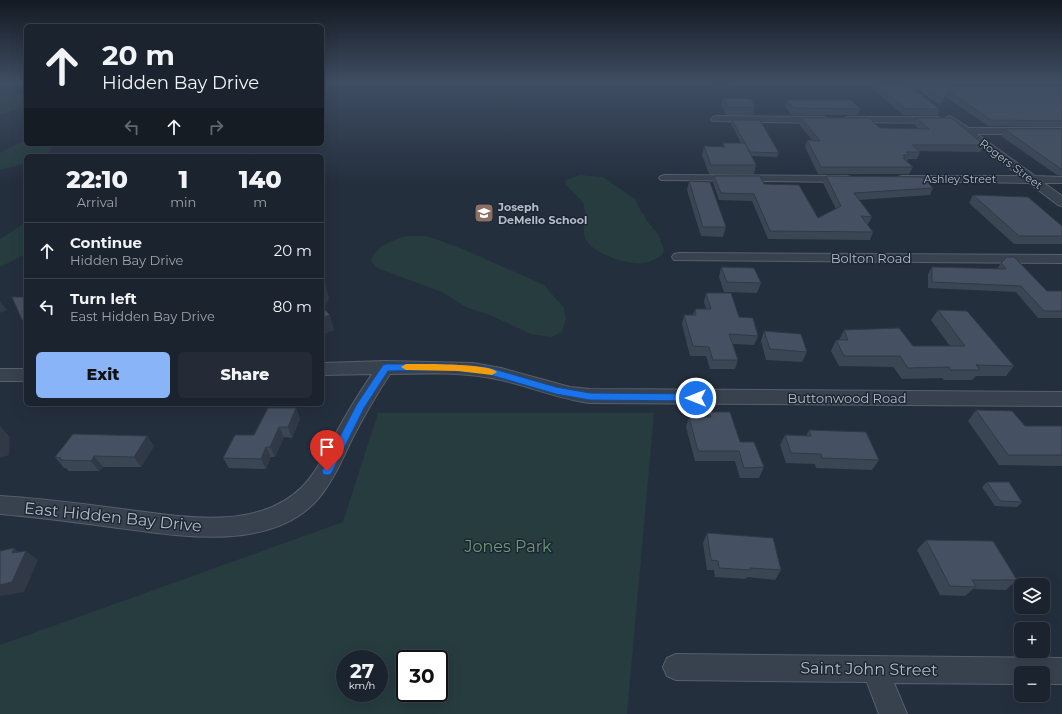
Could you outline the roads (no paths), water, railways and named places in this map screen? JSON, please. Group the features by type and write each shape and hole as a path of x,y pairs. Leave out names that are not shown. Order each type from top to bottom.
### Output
{"street":[{"name":"Rogers Street","path":"947,116 1062,202"},
{"path":"716,119 952,120"},
{"path":"967,131 1062,131"},
{"path":"666,178 854,179"},
{"name":"Ashley Street","path":"894,179 1062,180"},
{"name":"Bolton Road","path":"679,257 1062,259"},
{"name":"Buttonwood Road","path":"324,369 386,367 473,368 501,374 570,394 633,397 1062,399"},
{"name":"East Hidden Bay Drive","path":"0,505 31,507 189,528 230,527 250,524 265,519 295,505 318,483 335,457 360,406 386,367"},
{"path":"0,375 24,375"},
{"name":"Saint John Street","path":"676,667 1062,671"},
{"path":"875,669 893,714"}],"place":[{"name":"Joseph DeMello School","path":"484,213"}],"park label":[{"name":"Jones Park","path":"508,546"}]}
